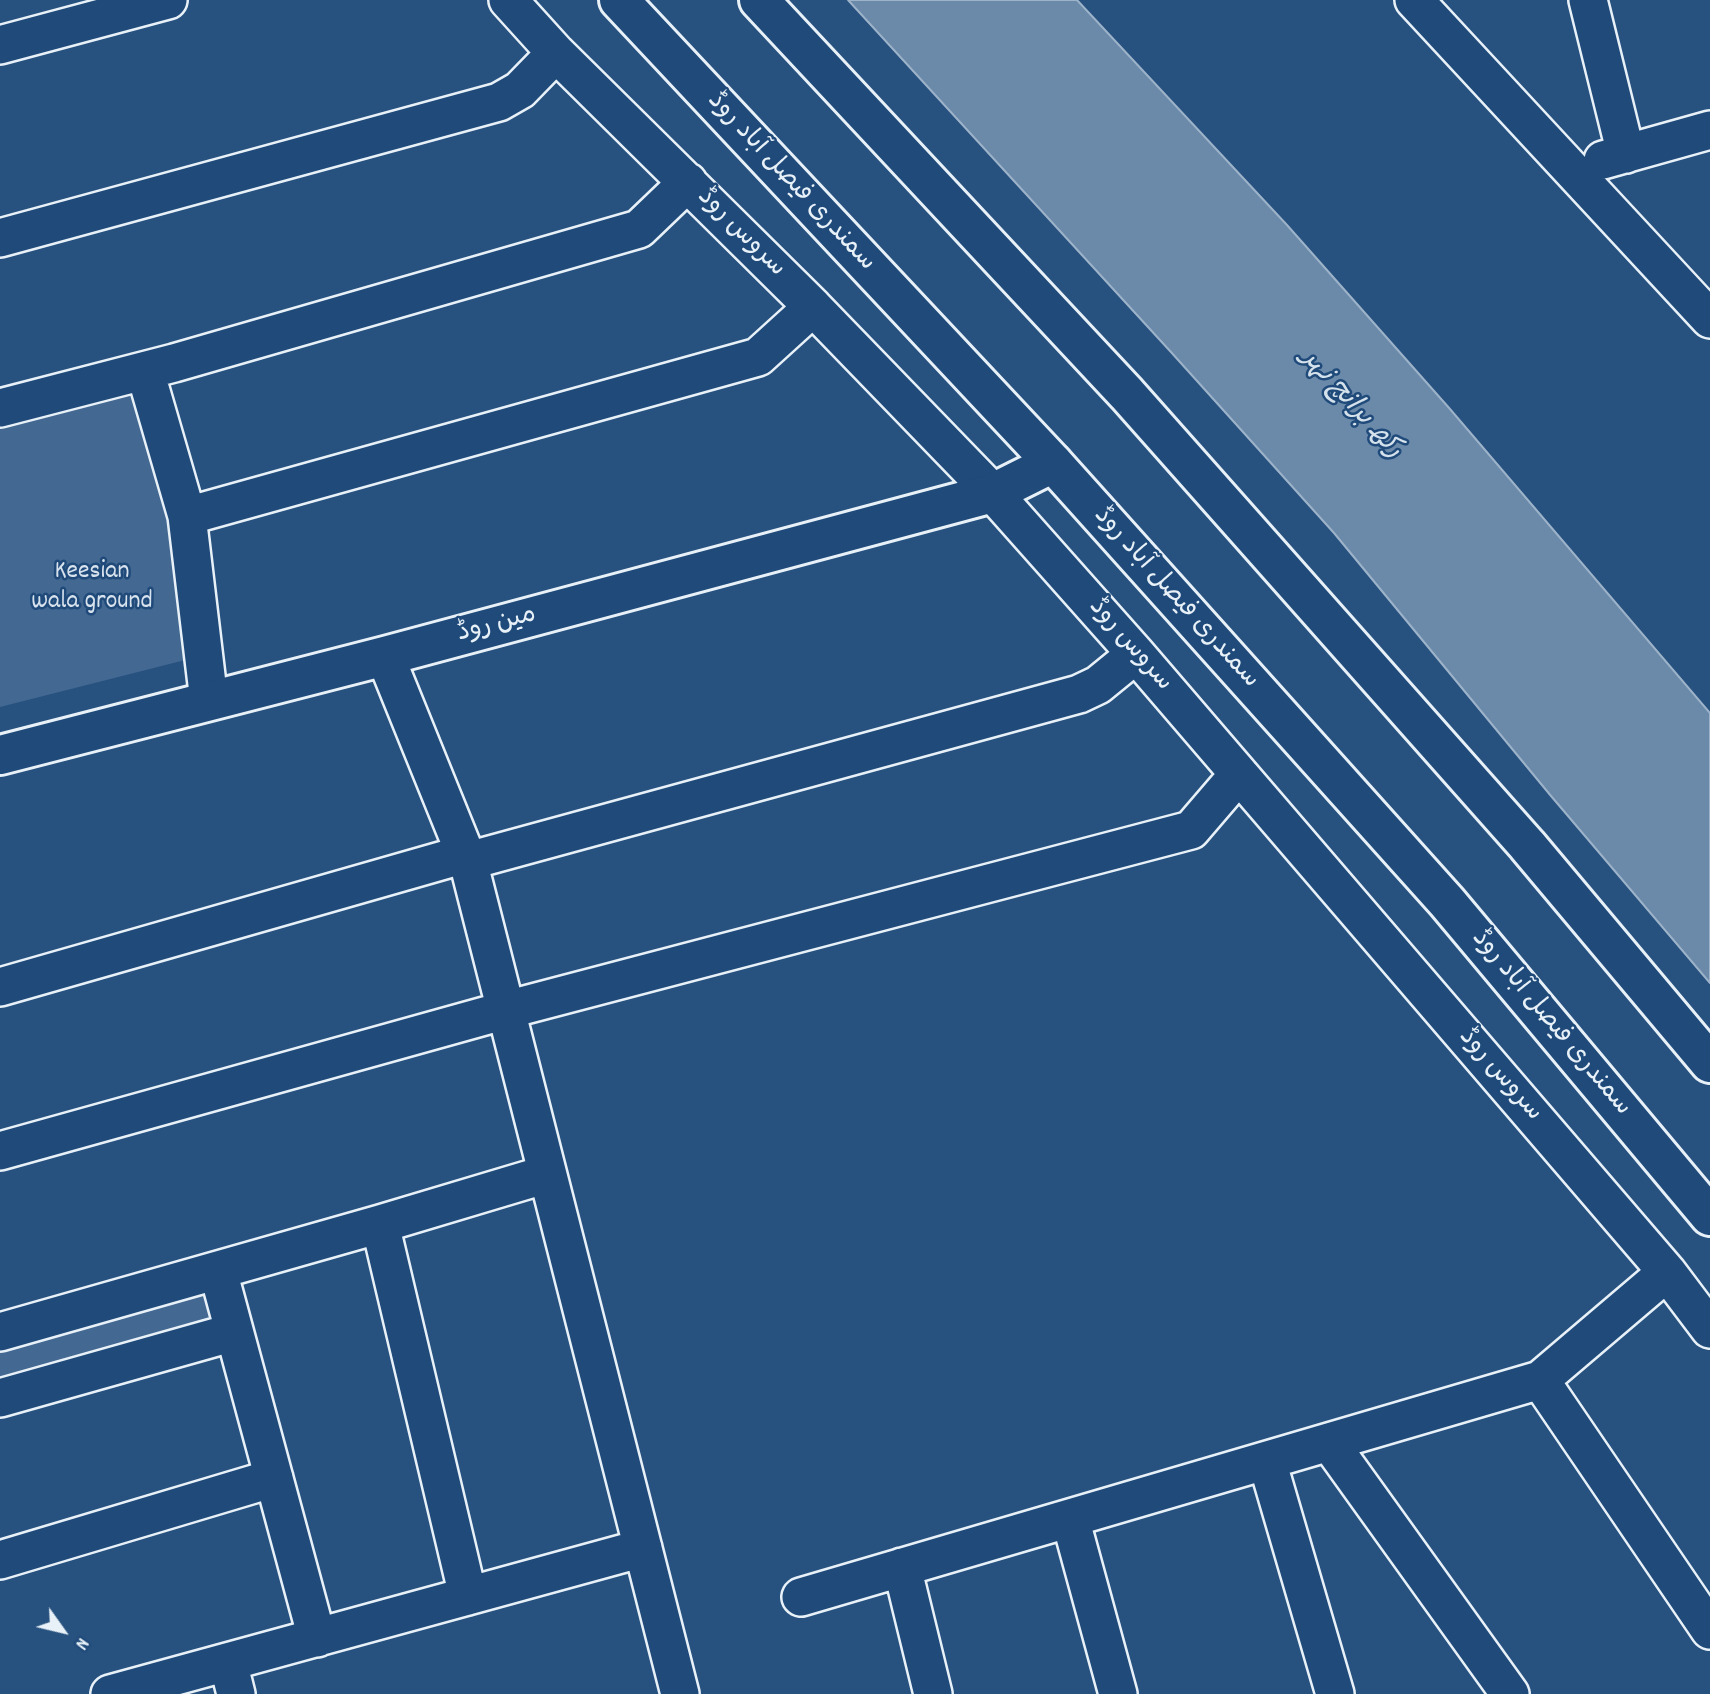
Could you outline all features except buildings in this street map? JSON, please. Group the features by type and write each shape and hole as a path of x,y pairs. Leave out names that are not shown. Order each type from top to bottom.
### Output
{"main road":[{"name":"سمندری فیصل آباد روڈ","path":"619,0 1053,463 1447,902 1710,1216"},
{"path":"759,0 1145,414 1518,834 1710,1063"},
{"name":"مین روڈ","path":"0,755 385,656 993,493 1053,463"}],"street":[{"path":"0,45 168,0"},
{"name":"سروس روڈ","path":"508,0 556,53 813,307 993,493 1136,654 1667,1272 1710,1329"},
{"path":"1414,0 1710,319"},
{"path":"1588,0 1626,154"},
{"path":"0,238 499,102 520,90 556,53"},
{"path":"1571,169 1710,130"},
{"path":"0,408 145,371 639,229 688,182"},
{"path":"187,516 758,358 813,307"},
{"path":"145,371 187,516 209,701"},
{"path":"0,988 467,857 1079,694 1098,685 1136,654"},
{"path":"385,656 467,857 680,1694"},
{"path":"0,1151 506,1010 1191,830 1239,774"},
{"path":"0,1332 547,1174"},
{"path":"380,1224 468,1596"},
{"path":"218,1271 317,1638"},
{"path":"801,1597 1540,1380 1667,1272"},
{"path":"0,1398 234,1332"},
{"path":"1540,1380 1710,1630"},
{"path":"1329,1442 1510,1694"},
{"path":"1267,1461 1335,1694"},
{"path":"0,1560 274,1478"},
{"path":"1070,1518 1118,1694"},
{"path":"110,1694 232,1678 317,1638 643,1548"},
{"path":"902,1567 933,1694"}],"green space":[{"name":"Keesian wala ground","path":"132,384 205,655 0,707 0,419"},
{"path":"212,1279 222,1325 0,1387 0,1338"}],"water":[{"name":"رکھ برانچ نہر","path":"848,0 1077,0 1287,225 1450,409 1710,713 1710,983 1551,796 1334,533"}]}
